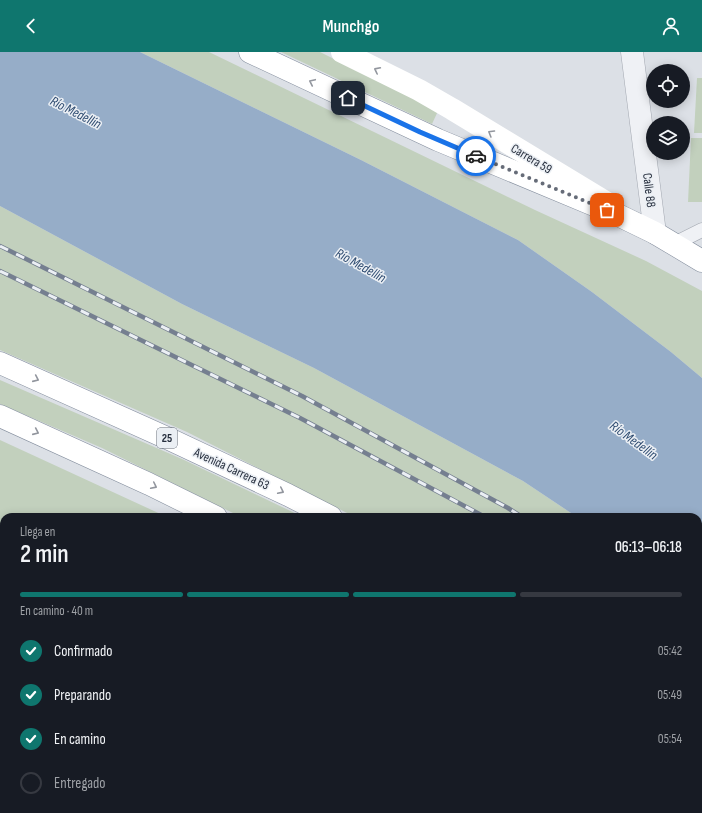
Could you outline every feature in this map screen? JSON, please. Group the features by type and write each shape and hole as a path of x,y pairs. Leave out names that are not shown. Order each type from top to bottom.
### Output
{"main road":[{"path":"250,52 432,137 587,201 656,233 702,261"},
{"name":"Carrera 59","path":"342,52 418,90 452,109 656,233"},
{"name":"Avenida Carrera 63","path":"0,363 167,438 323,513"},
{"path":"0,416 149,484 208,513"}],"street":[{"name":"Calle 88","path":"632,52 656,233"}],"lane":[{"path":"674,244 702,230"}],"green space":[{"path":"140,52 209,52 535,210 646,261 702,291 702,378 671,352 592,292 518,240 361,160"},
{"path":"281,52 320,52 438,111 432,124"},
{"path":"697,78 702,78 702,133 694,133"},
{"path":"691,138 702,138 702,202 688,202"},
{"path":"0,206 182,304 314,368 523,481 571,513 347,513 187,432 0,350"},
{"path":"0,380 182,459 295,513 233,513 102,448 0,404"},
{"path":"0,440 158,513 0,513"}],"water":[{"name":"Río Medellín","path":"0,52 140,52 361,160 518,240 592,292 671,352 702,378 702,513 571,513 523,481 314,368 182,304 0,206"}],"railway":[{"path":"0,246 302,396 516,513"},
{"path":"0,271 300,418 478,513"}],"way so far":[{"path":"476,156 607,210"}],"route":[{"path":"348,98 420,132 476,156"}]}
